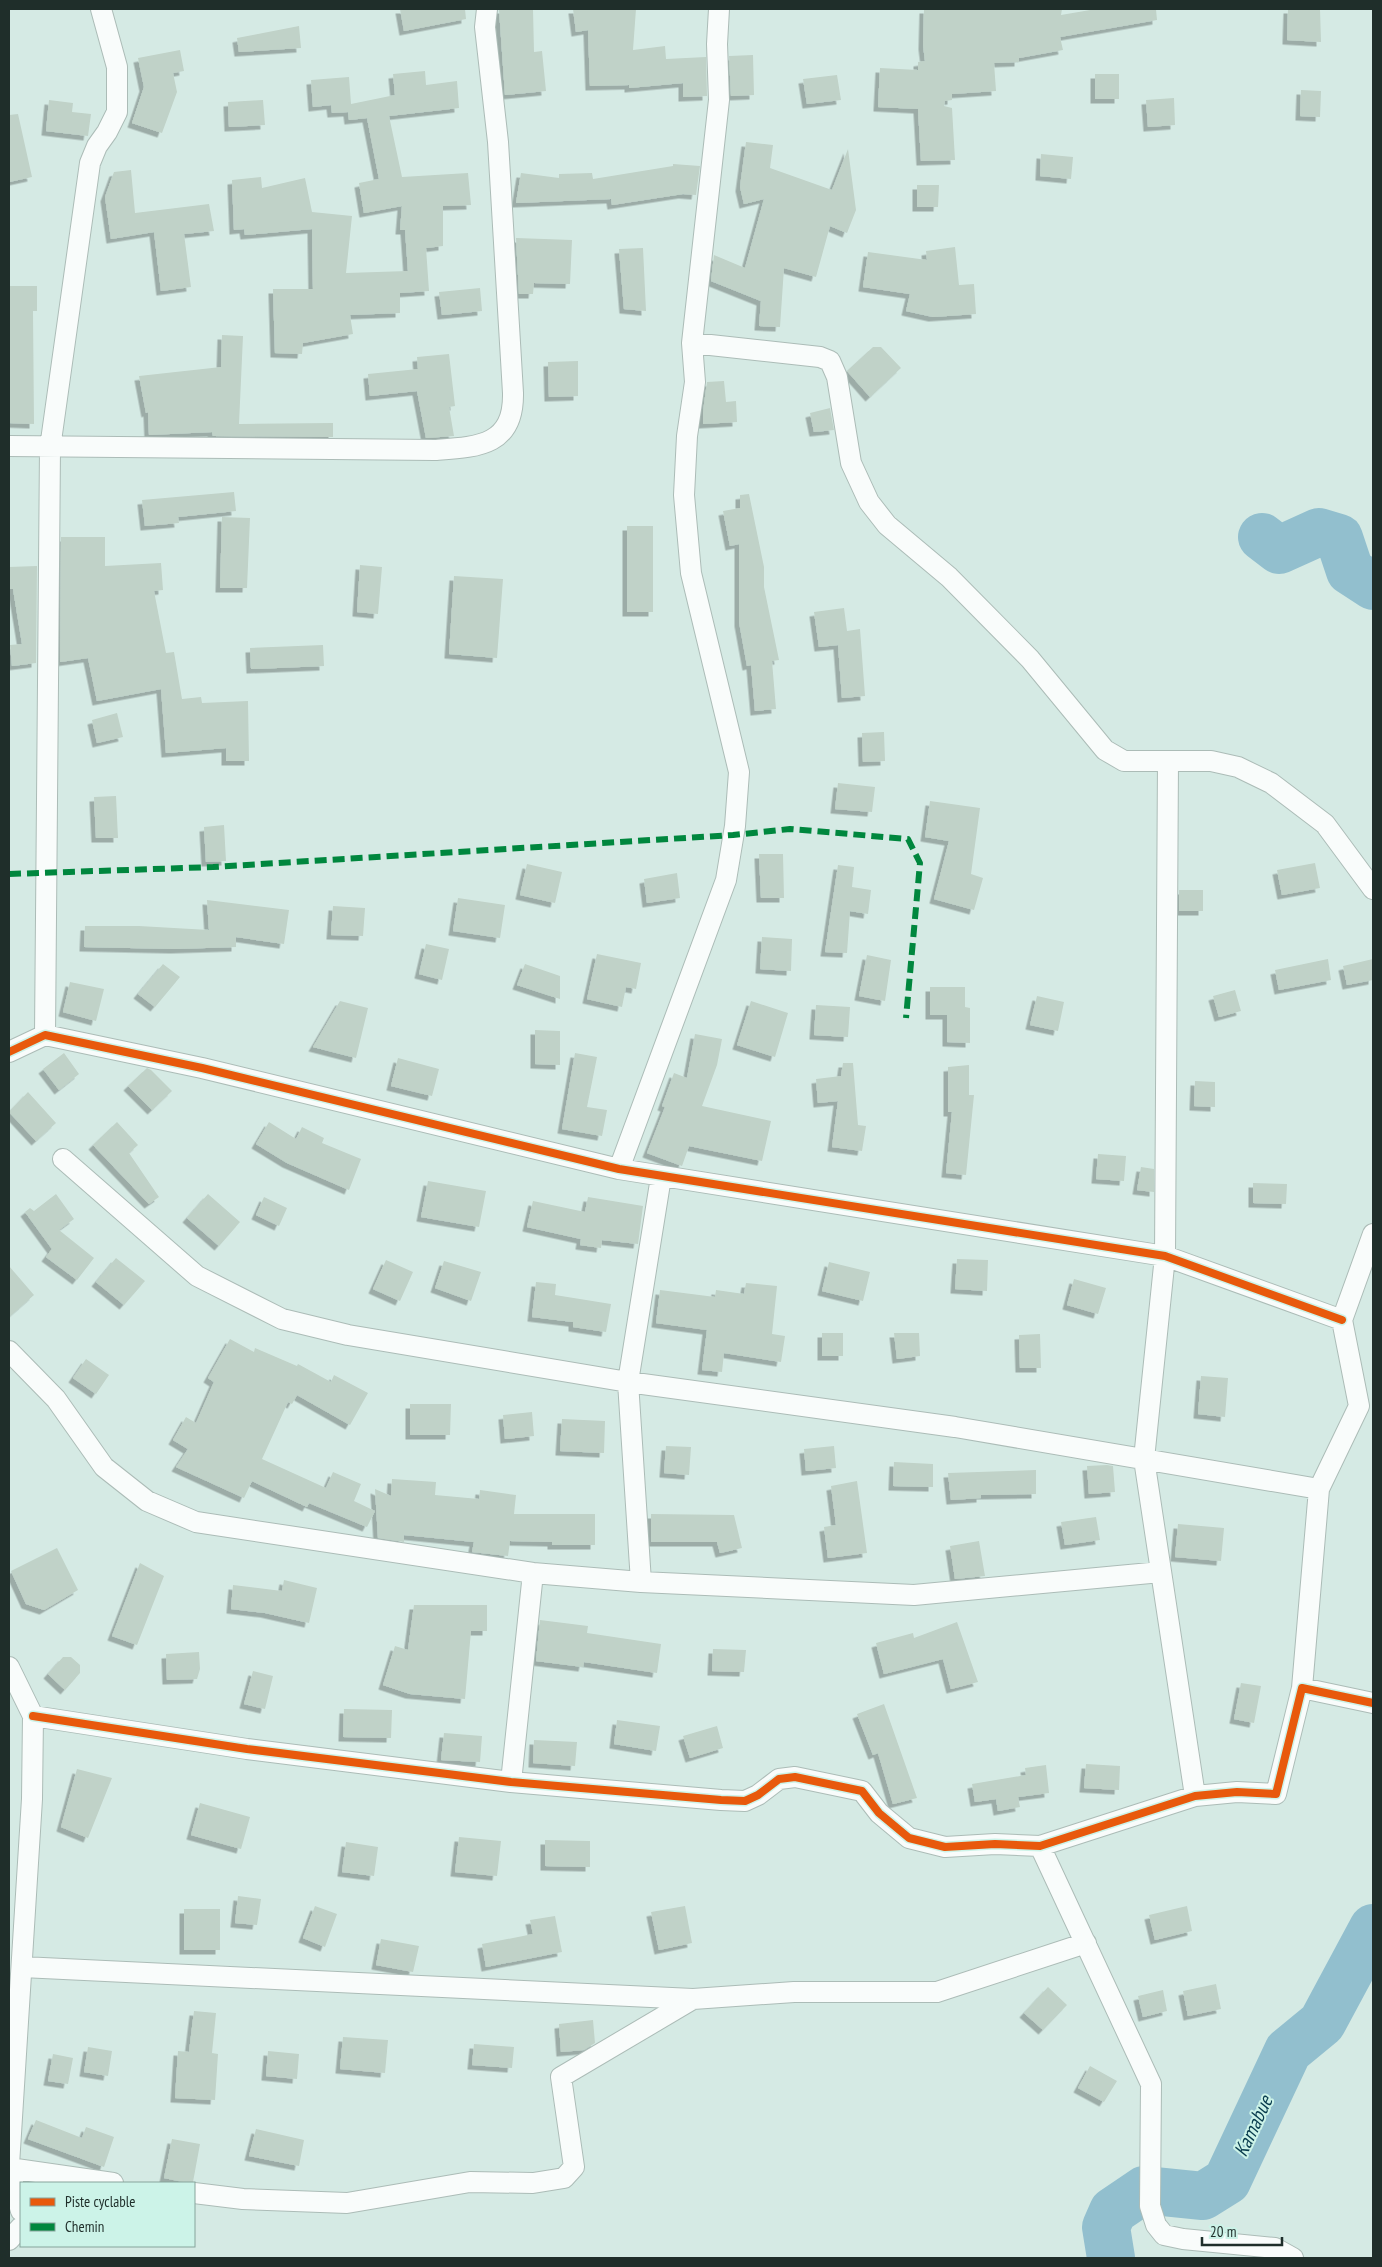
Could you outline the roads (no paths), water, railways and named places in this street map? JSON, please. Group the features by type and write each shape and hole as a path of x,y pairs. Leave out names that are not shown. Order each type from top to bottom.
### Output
{"street":[{"path":"45,1035 50,448 90,163 97,146 107,132 117,112 117,67 101,9"},
{"path":"9,446 50,448 436,450 474,447 494,439 505,430 513,410 498,142 485,27 486,9"},
{"path":"619,1169 726,880 735,826 739,772 691,573 684,495 687,436 695,382 692,343 719,100 719,9"},
{"path":"692,343 820,357 830,361 837,377 851,463 870,502 887,525 949,577 1030,659 1105,750 1124,761 1211,760 1238,767 1271,783 1325,824 1373,889"},
{"path":"1168,761 1165,1256 1144,1459 1195,1796"},
{"path":"9,1052 45,1035 202,1068 619,1169 1165,1256 1342,1320"},
{"path":"63,1159 197,1276 282,1319 348,1335 628,1382 955,1427 1319,1489"},
{"path":"640,1582 628,1382 661,1177"},
{"path":"34,1716 247,1749 511,1782 745,1801 758,1795 779,1779 795,1777 862,1791 879,1813 909,1838 945,1847 995,1844 1040,1846 1195,1796 1237,1792 1276,1794 1302,1688 1319,1489 1358,1406 1342,1320 1373,1234"},
{"path":"9,1351 56,1400 104,1467 147,1501 196,1522 533,1573 640,1582 914,1595 1161,1572"},
{"path":"511,1782 533,1573"},
{"path":"9,1667 34,1716 32,1799 9,2167 20,2207"},
{"path":"1302,1688 1373,1704"},
{"path":"1040,1846 1151,2084 1150,2206 1156,2225 1164,2235 1192,2240 1275,2248 1293,2258"},
{"path":"22,1967 693,2000 794,1992 937,1992 1086,1943"},
{"path":"195,2194 243,2200 347,2203 470,2182 533,2183 564,2178 574,2166 561,2077 693,2000"},
{"path":"9,2167 106,2182"},
{"path":"9,2240 20,2228"}],"waterway":[{"name":"Kamabue","path":"1262,537 1279,550 1319,532 1339,538 1350,571 1373,586"},
{"name":"Kamabue","path":"1111,2258 1106,2227 1113,2211 1144,2190 1203,2196 1227,2181 1288,2051 1322,2023 1373,1928"}]}
